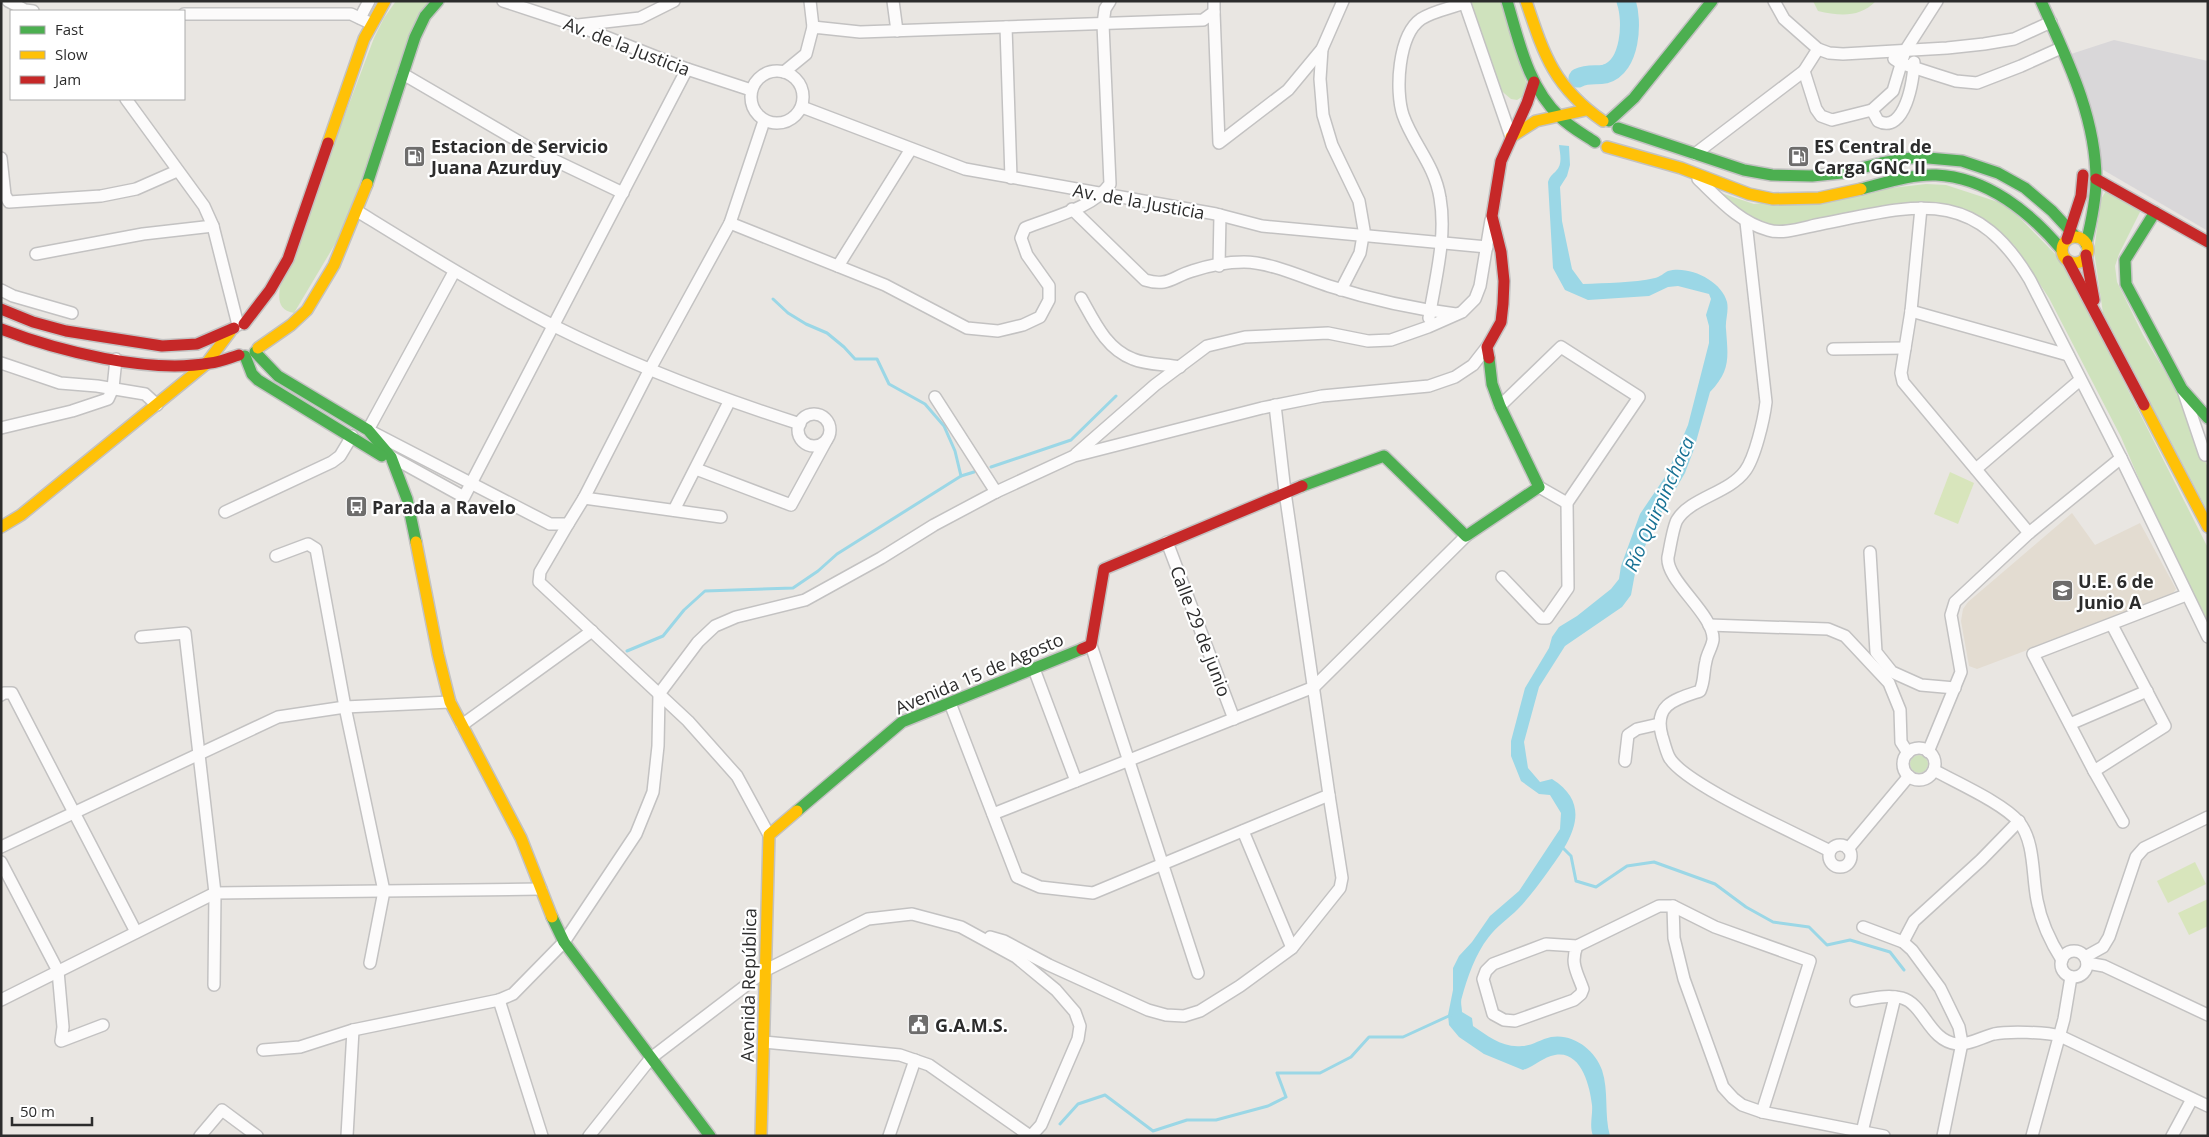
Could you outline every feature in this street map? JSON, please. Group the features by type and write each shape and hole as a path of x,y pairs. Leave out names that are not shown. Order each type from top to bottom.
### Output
{"main road":[{"path":"1,527 21,514 206,364 236,327 270,290 288,259 364,39 385,1"},
{"path":"1,330 48,345 116,359 175,365 206,364 249,353 291,325 307,310 334,265 377,158 418,30 425,16 438,1"},
{"path":"1507,1 1534,82 1558,116 1603,147 1690,172 1749,195 1784,200 1820,200 1918,175 1945,177 1994,191 2021,208 2038,223 2062,250 2208,527"},
{"path":"1526,1 1545,58 1564,88 1586,110 1615,125 1744,170 1792,176 1842,173 1881,163 1917,157 1962,161 1998,173 2050,205 2059,207 2075,204 2090,179"},
{"path":"1595,142 1593,129 1615,125 1634,98 1712,1"},
{"path":"2041,1 2082,101 2094,149 2090,179 2091,222 2086,250 2080,261 2068,261"},
{"path":"1091,645 1104,569 1285,492 1384,456 1466,536 1538,487 1500,406 1492,384 1487,347 1501,322 1503,304 1504,281 1501,252 1492,216 1501,161 1527,103 1534,82"},
{"path":"1607,147 1618,140 1615,125 1634,98"},
{"path":"1511,137 1518,130 1558,116 1586,110"},
{"path":"2082,164 2090,179 2155,212 2208,242"},
{"path":"2025,188 2052,211 2071,235 2083,240 2099,322"},
{"path":"2062,250 2071,235 2081,196"},
{"path":"2155,212 2125,260 2126,284 2182,389 2208,417"},
{"path":"1,309 28,321 75,333 154,345 190,346 236,327"},
{"path":"249,353 278,376 368,430 390,456 407,499 438,654 450,702 521,838 552,918 564,942 710,1136"},
{"path":"249,353 252,374 258,380 367,445 395,469"},
{"name":"Avenida 15 de Agosto","path":"769,835 902,722 1091,645"},
{"name":"Avenida República","path":"761,1136 769,835"}],"street":[{"path":"8,1 25,10"},
{"path":"224,14 225,1"},
{"path":"360,18 369,1"},
{"name":"Av. de la Justicia","path":"503,1 576,26 688,69 751,90"},
{"path":"576,26 640,18 674,1"},
{"path":"784,72 806,54 812,27 810,1"},
{"path":"893,1 897,31"},
{"path":"730,223 885,285 967,328 998,331 1023,325 1040,317 1050,300 1050,286 1027,254 1021,238 1025,228 1091,202 1102,194 1110,184 1103,24 1105,10 1110,1"},
{"path":"1214,7 1219,143 1288,90 1322,49 1343,1"},
{"path":"1774,1 1784,19 1818,49 1843,54 1948,48 2007,40 2044,40 2061,48"},
{"path":"1804,71 1816,109 1821,116 1832,120 1872,110 1882,103 1893,91 1900,63 1910,51 1914,37 1937,1"},
{"path":"1428,327 1442,227 1440,197 1431,168 1403,115 1399,85 1403,48 1413,28 1421,19 1464,2 1511,137"},
{"path":"812,27 860,32 1203,20 1214,7"},
{"path":"185,14 351,14 372,24"},
{"path":"1885,52 1900,63 1914,68 1956,81 1977,83 2021,66 2044,40 2051,22"},
{"path":"1006,27 1010,178"},
{"path":"1322,49 1320,79 1323,115 1336,154 1360,202 1363,236 1360,253 1341,290"},
{"path":"1695,154 1804,71 1818,49"},
{"path":"1872,110 1878,122 1885,124 1892,121 1902,112 1906,104 1914,68 1910,51"},
{"path":"367,445 464,497 688,69"},
{"path":"768,72 784,72 792,76 802,90 802,106 797,114 782,123 773,124 764,121 752,108 751,90 760,76 768,72"},
{"path":"403,74 535,151 623,193"},
{"path":"127,100 204,206 214,226 236,327"},
{"name":"Av. de la Justicia","path":"802,106 965,169 1220,215 1262,226 1487,247"},
{"path":"764,121 730,223 650,369 584,498 540,572 538,582 688,721 737,776 769,835"},
{"path":"838,266 911,148"},
{"path":"1,158 5,195 9,202 101,196 136,189 177,171"},
{"path":"1690,172 1746,222 1770,231 1792,230 1906,208 1944,210 1968,217 1990,230 2018,259 2121,458 2208,637"},
{"path":"1921,208 1911,311 1901,373 1903,382 2029,533"},
{"path":"1072,209 1145,280 1156,283 1167,282 1192,270 1245,262 1263,265 1341,290 1430,311 1458,314"},
{"path":"357,211 454,272 555,326 729,402 800,424"},
{"path":"1219,266 1220,215"},
{"path":"1074,456 1155,385 1207,346 1245,337 1328,334 1368,341 1391,340 1458,314 1475,299 1480,286 1492,216"},
{"path":"1746,222 1766,402 1763,425 1745,471 1729,485 1687,510 1677,520 1668,560 1674,575 1709,625 1713,638 1705,662 1704,682 1700,691 1670,701 1663,712 1659,724 1669,758 1696,782 1830,851"},
{"path":"36,254 143,234 214,226"},
{"path":"454,272 368,430 550,524 568,524"},
{"path":"1,290 13,296 72,313"},
{"path":"1081,298 1103,337 1115,349 1133,360 1180,367"},
{"path":"1911,311 2068,355"},
{"path":"263,1050 300,1047 353,1030 499,1000 513,994 564,942 636,834 653,792 658,746 659,694 698,642 715,626 736,616 805,600 881,558 934,525 996,492 1074,456 1138,438 1275,405 1322,396 1429,386 1455,377 1473,366 1487,347"},
{"path":"1500,406 1561,347 1639,397 1567,503 1568,588 1547,618 1541,618 1502,577"},
{"path":"1833,350 1905,348"},
{"path":"1,428 72,411 108,399 113,388 116,359"},
{"path":"1,363 60,383 113,388 145,394 157,405"},
{"path":"1976,469 2080,380"},
{"path":"2182,389 2206,457"},
{"path":"935,397 996,492"},
{"path":"674,510 729,402"},
{"path":"589,1136 651,1058 766,970 868,919 912,914 961,927 1004,941 1049,965 1148,1010 1166,1015 1184,1016 1200,1011 1240,986 1292,948 1340,888 1342,878 1285,492 1275,405"},
{"path":"696,469 791,504 826,441 830,427 825,418 816,414 811,414 802,419 799,434 806,443 816,446 826,441"},
{"path":"2206,457 2203,438 2208,417"},
{"path":"224,512 332,462 340,456 352,436"},
{"path":"1928,752 1961,672 1951,615 1954,602 2029,533 2121,458"},
{"path":"1538,487 1567,503"},
{"path":"584,498 721,517"},
{"path":"993,814 1314,687 1466,536"},
{"name":"Calle 29 de junio","path":"1167,542 1234,719"},
{"path":"276,556 308,544 316,549 345,707 384,891 370,963"},
{"path":"1870,552 1876,652 1892,672 1921,685 1955,688"},
{"path":"2123,822 2033,654 2186,595"},
{"path":"1709,625 1828,629 1845,636 1889,684 1900,710 1901,742 1908,753"},
{"path":"2094,771 2165,726 2112,625"},
{"path":"462,725 592,632"},
{"path":"141,637 185,633 215,893 214,985"},
{"path":"1091,645 1198,973"},
{"path":"1034,669 1076,781"},
{"path":"2070,724 2148,691"},
{"path":"1,695 12,693 136,932"},
{"path":"1,847 278,717 345,707 450,702"},
{"path":"950,703 1017,877 1040,887 1093,893 1329,795"},
{"path":"1625,761 1628,735 1636,729 1659,724"},
{"path":"1918,749 1928,752 1934,760 1934,770 1931,774 1923,780 1909,776 1905,772 1903,762 1908,753 1918,749"},
{"path":"1934,770 1998,806 2018,822 2028,837 2037,900 2042,920 2052,944 2062,960 2063,972 2071,977 2083,974 2086,960 2103,947 2109,937 2136,857 2144,848 2208,817"},
{"path":"1848,849 1909,776"},
{"path":"1903,942 1914,921 1981,860 2018,822"},
{"path":"1243,831 1292,948"},
{"path":"1838,845 1848,849 1850,860 1842,867 1832,863 1829,857 1830,851 1838,845"},
{"path":"1,862 58,971 62,1027 61,1041 104,1025"},
{"path":"1,1000 215,893 541,889"},
{"path":"1578,946 1573,957 1575,969 1583,988 1581,994 1574,1000 1515,1021 1504,1020 1493,1014 1483,979 1486,971 1493,964 1546,944 1578,946 1600,937 1659,906 1674,906 1715,927 1810,961 1762,1112"},
{"path":"1674,906 1674,938 1684,979 1724,1087 1733,1098 1762,1112 1884,1136"},
{"path":"764,1042 900,1055 915,1060 929,1065 1031,1136 1041,1125 1078,1039 1080,1026 1075,1012 1056,990 1016,957 961,927"},
{"path":"1863,927 1903,942 1912,950 1940,988 1959,1027 1962,1043 1943,1136"},
{"path":"2062,960 2070,952 2078,952 2086,960 2104,966 2208,1015"},
{"path":"2032,1136 2060,1036 2071,977"},
{"path":"1856,1001 1887,996 1904,999 1913,1006 1929,1027 1942,1038 1957,1044 1975,1041 1995,1034 2050,1033 2208,1106"},
{"path":"1862,1132 1895,997"},
{"path":"499,1000 542,1136"},
{"path":"347,1136 353,1030"},
{"path":"889,1136 915,1060"},
{"path":"2172,1136 2192,1099"},
{"path":"200,1136 222,1110 257,1136"}],"shaded area":[{"path":"2114,40 2208,61 2208,231 2100,168 2071,54"},
{"path":"2072,513 2095,545 2140,523 2176,589 2171,596 1977,669 1969,666 1961,621 1963,609 1968,602"}],"green space":[{"path":"396,1 432,1 338,239 294,313 289,312 282,307 279,297 280,287 374,38 384,18"},
{"path":"1471,1 1500,1 1527,85 1525,95 1517,100 1511,99 1498,88"},
{"path":"1813,1 1876,1 1870,7 1856,13 1842,15 1818,11"},
{"path":"1926,184 1946,185 1998,202 2013,211 2063,262 2208,548 2208,626 2153,512 2121,437 2049,298 2014,245 1974,214 1959,209 1770,227 1757,223 1715,191 1754,204"},
{"path":"2106,191 2142,208 2119,254 2115,266 2117,282 2143,335 2177,392 2208,468 2208,512 2103,313 2094,251 2101,199"},
{"path":"1950,472 1974,483 1958,524 1934,514"},
{"path":"1919,755 1925,758 1928,764 1925,770 1919,773 1913,770 1910,764 1913,758"},
{"path":"2195,862 2206,884 2168,903 2157,881"},
{"path":"2208,899 2208,926 2189,935 2178,913"}],"water":[{"path":"1559,145 1569,146 1570,165 1567,176 1560,187 1562,221 1572,269 1583,284 1638,281 1657,277 1668,271 1685,270 1704,276 1712,281 1724,294 1727,302 1727,363 1725,370 1710,392 1694,449 1685,473 1653,527 1636,568 1631,595 1622,607 1565,646 1539,687 1524,742 1528,768 1540,782 1552,779 1565,790 1573,801 1575,812 1574,824 1570,837 1556,861 1530,896 1491,934 1484,944 1472,966 1461,1001 1462,1012 1472,1018 1473,1026 1502,1043 1526,1046 1547,1038 1559,1036 1575,1040 1589,1050 1599,1063 1604,1078 1610,1136 1593,1136 1591,1128 1592,1105 1589,1088 1578,1064 1571,1058 1564,1055 1551,1056 1523,1070 1484,1054 1459,1037 1449,1025 1448,1015 1453,990 1453,968 1459,956 1472,942 1490,916 1519,891 1560,829 1561,813 1550,795 1539,794 1521,781 1511,756 1511,741 1525,688 1559,627 1577,616 1611,589 1619,579 1621,566 1640,514 1667,474 1688,425 1709,343 1709,326 1706,315 1711,299 1709,294 1678,286 1668,287 1649,296 1588,300 1565,290 1553,268 1548,182 1560,165"}],"waterway":[{"name":"Río Quirpinchaca","path":"1578,78 1605,74 1614,70 1620,62 1628,42 1629,20 1626,1"},
{"path":"773,299 788,313 806,324 827,333 855,359 877,359 889,384 925,404 944,426 955,451 961,476"},
{"path":"991,467 1071,440 1116,396"},
{"path":"627,651 663,636 684,610 705,591 793,588 818,571 837,554 961,476 974,472"},
{"path":"1561,846 1571,856 1576,881 1596,887 1627,866 1654,862 1715,884 1746,907 1773,922 1809,927 1827,945 1850,940 1890,952 1904,970"},
{"path":"1060,1124 1078,1104 1105,1095 1153,1131 1187,1120 1216,1120 1268,1106 1286,1097 1277,1073 1320,1073 1351,1057 1369,1037 1403,1037 1451,1015"}],"traffic: fast":[{"path":"367,184 415,37 425,16 438,1"},
{"path":"1507,1 1526,63 1540,92 1564,121 1595,142"},
{"path":"1609,121 1634,98 1712,1"},
{"path":"2041,1 2078,88 2091,133 2095,156 2096,188 2086,244"},
{"path":"1618,128 1744,170 1772,175 1812,176 1842,173 1881,163 1917,157 1962,161 1998,173 2025,188 2052,211 2076,237"},
{"path":"1861,189 1898,179 1927,175 1955,177 1973,182 2006,199 2022,211 2050,236 2062,250"},
{"path":"2155,212 2125,260 2126,284 2182,389 2208,418"},
{"path":"255,352 278,376 368,430 391,457 407,499 416,542"},
{"path":"245,356 252,374 258,380 382,456"},
{"path":"1302,486 1384,456 1466,536 1539,487 1500,406 1492,384 1489,358"},
{"path":"797,811 902,722 1082,649"},
{"path":"552,917 564,942 710,1136"}],"traffic: slow":[{"path":"328,143 364,39 385,1"},
{"path":"1526,1 1545,54 1553,68 1573,96 1603,121"},
{"path":"1511,137 1536,121 1586,110"},
{"path":"1607,147 1681,168 1749,194 1773,199 1819,198 1861,189"},
{"path":"258,348 291,325 307,310 334,265 367,184"},
{"path":"2075,237 2084,241 2088,250 2084,259 2075,263 2066,259 2062,250 2066,241 2075,237"},
{"path":"1,527 21,515 206,364 230,332"},
{"path":"2144,405 2208,527"},
{"path":"416,542 438,654 450,702 521,838 552,917"},
{"path":"761,1136 769,835 797,811"}],"traffic: jam":[{"path":"1489,358 1487,347 1501,322 1504,281 1501,252 1492,216 1501,161 1527,103 1534,82"},
{"path":"244,324 270,290 288,259 328,143"},
{"path":"2067,239 2081,196 2083,175"},
{"path":"2096,179 2208,242"},
{"path":"2086,255 2094,300"},
{"path":"2068,261 2144,405"},
{"path":"1,309 33,322 66,331 162,346 197,344 234,328"},
{"path":"1,329 49,345 132,363 186,366 221,361 239,355"},
{"path":"1082,649 1091,645 1104,569 1302,486"}],"place":[{"name":"Estacion de Servicio Juana Azurduy","path":"415,156"},
{"name":"ES Central de Carga GNC II","path":"1798,156"},
{"name":"Parada a Ravelo","path":"356,507"},
{"name":"U.E. 6 de Junio A","path":"2062,591"},
{"name":"G.A.M.S.","path":"919,1025"}]}
